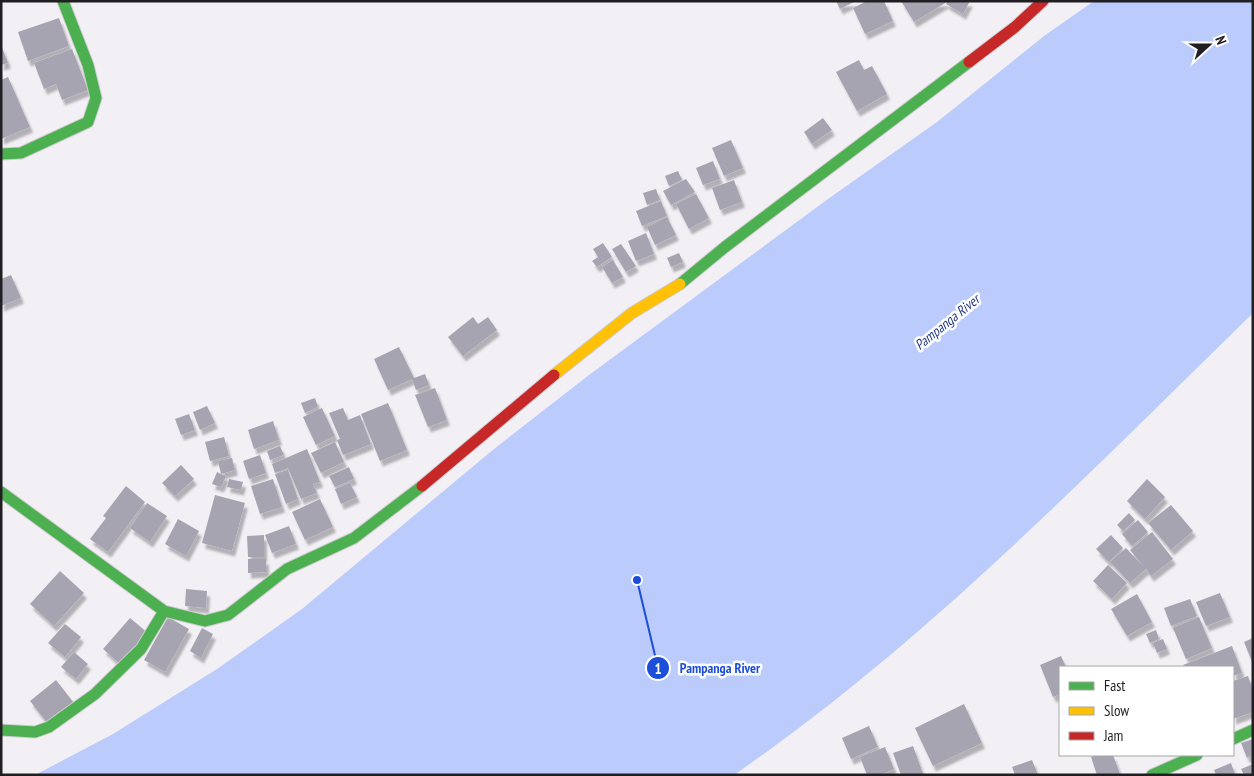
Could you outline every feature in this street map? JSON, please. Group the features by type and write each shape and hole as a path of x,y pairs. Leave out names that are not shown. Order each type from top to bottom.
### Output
{"street":[{"path":"1,154 21,153 88,122 96,98 88,66 63,1"},
{"path":"1,492 164,611 205,621 228,615 249,596 309,556 354,538 415,492 541,385 632,314 684,282 733,241 1015,27 1043,1"},
{"path":"1,730 35,732 42,730 95,694 141,649 164,611"},
{"path":"1234,738 1253,730"},
{"path":"1152,775 1195,756"}],"water":[{"path":"1094,1 1253,1 1253,313 1003,555 872,670 804,724 734,775 35,775 113,734 217,669 302,609 494,449 589,375 828,199 937,122 1044,36"}],"building":[{"path":"836,1 856,1 840,9"},
{"path":"867,1 884,1 893,21 865,34 853,8"},
{"path":"901,1 970,1 963,14 946,4 947,2 914,22"},
{"path":"59,18 69,46 28,61 18,32"},
{"path":"1,45 8,63 1,65"},
{"path":"72,49 88,90 62,100 56,84 44,89 34,63"},
{"path":"859,60 864,70 872,66 887,94 857,111 836,72"},
{"path":"8,77 30,127 1,139 1,80"},
{"path":"823,118 832,130 812,144 804,132"},
{"path":"731,140 743,168 724,176 712,148"},
{"path":"713,161 720,179 703,185 696,168"},
{"path":"678,171 682,180 669,186 665,176"},
{"path":"686,179 695,192 671,205 663,191"},
{"path":"734,180 742,202 720,210 712,188"},
{"path":"656,189 660,200 647,205 643,193"},
{"path":"696,194 709,218 689,229 676,204"},
{"path":"661,201 667,216 642,226 636,211"},
{"path":"667,217 676,235 655,245 647,227"},
{"path":"646,233 654,254 636,261 628,241"},
{"path":"603,243 612,257 597,267 592,261 598,257 593,249"},
{"path":"621,244 636,266 626,272 612,249"},
{"path":"679,253 683,262 671,267 667,258"},
{"path":"613,260 623,277 612,283 602,267"},
{"path":"11,275 21,298 1,306 1,279"},
{"path":"473,317 478,324 488,317 497,330 463,356 448,337"},
{"path":"399,347 414,378 425,374 429,385 416,390 412,379 388,390 374,359"},
{"path":"435,388 447,420 428,427 415,395"},
{"path":"315,398 318,407 305,413 301,403"},
{"path":"388,403 407,450 380,461 361,414"},
{"path":"207,406 215,423 200,430 193,412"},
{"path":"322,408 335,436 316,445 303,417"},
{"path":"343,408 348,420 360,415 371,444 343,455 337,440 340,439 329,413"},
{"path":"189,414 195,430 181,435 175,419"},
{"path":"273,421 279,440 254,449 248,430"},
{"path":"224,437 229,456 210,461 205,442"},
{"path":"335,442 344,462 321,473 311,453"},
{"path":"280,446 284,455 270,460 267,451"},
{"path":"307,449 320,482 313,484 317,493 301,499 288,468 275,473 272,464"},
{"path":"260,455 266,473 249,479 243,461"},
{"path":"232,458 235,470 221,474 218,461"},
{"path":"181,465 194,479 175,496 162,483"},
{"path":"349,467 354,479 335,487 329,476"},
{"path":"288,470 298,499 286,504 275,474"},
{"path":"217,472 226,476 221,487 212,484"},
{"path":"229,479 243,482 241,490 227,487"},
{"path":"273,479 282,507 260,514 251,486"},
{"path":"1147,479 1165,497 1145,519 1127,501"},
{"path":"350,483 357,497 341,504 335,489"},
{"path":"126,486 145,502 108,552 90,539 106,518 103,516"},
{"path":"215,495 245,503 232,551 202,543"},
{"path":"320,499 333,527 305,540 292,512"},
{"path":"147,503 167,516 150,542 130,528"},
{"path":"1171,505 1193,531 1171,550 1148,523"},
{"path":"1129,513 1135,520 1123,531 1117,525"},
{"path":"178,519 199,531 186,556 165,544"},
{"path":"1138,520 1148,532 1132,546 1122,534"},
{"path":"289,526 296,544 272,553 265,535"},
{"path":"1152,532 1173,559 1151,576 1146,569 1130,583 1110,562 1126,548 1144,567 1130,550"},
{"path":"264,535 264,557 248,557 247,536"},
{"path":"1111,535 1123,548 1109,562 1096,549"},
{"path":"248,559 266,559 266,572 248,573"},
{"path":"1108,565 1127,583 1112,599 1093,581"},
{"path":"60,571 84,593 54,626 30,604"},
{"path":"186,589 207,591 206,608 185,606"},
{"path":"1220,593 1230,617 1206,626 1196,602"},
{"path":"1137,594 1152,622 1127,636 1111,609"},
{"path":"1190,599 1197,616 1171,626 1164,608"},
{"path":"168,617 189,629 165,672 144,660"},
{"path":"1199,617 1212,648 1186,659 1173,628"},
{"path":"130,618 148,633 121,665 103,649"},
{"path":"65,624 81,637 65,657 48,643"},
{"path":"202,628 213,634 201,658 190,651"},
{"path":"1156,630 1159,639 1150,643 1146,634"},
{"path":"1253,638 1253,664 1244,642"},
{"path":"1163,639 1167,649 1157,653 1153,643"},
{"path":"1232,646 1242,673 1234,676 1234,666 1183,665"},
{"path":"74,652 88,664 76,679 61,667"},
{"path":"1061,656 1066,666 1059,666 1059,694 1053,697 1040,665"},
{"path":"1248,676 1253,690 1253,712 1234,719 1234,681"},
{"path":"56,680 74,703 48,724 30,701"},
{"path":"964,704 982,743 933,766 915,728"},
{"path":"869,726 878,747 851,759 842,738"},
{"path":"1253,739 1253,755 1247,758 1241,743"},
{"path":"913,746 923,774 901,775 893,753"},
{"path":"885,747 894,769 880,775 867,775 860,757"},
{"path":"1113,756 1120,774 1097,775 1091,757"},
{"path":"1032,760 1038,775 1015,775 1012,767"},
{"path":"1231,763 1235,775 1216,775 1214,770"},
{"path":"1253,764 1253,775 1244,775 1241,769"}],"traffic: fast":[{"path":"1,154 21,153 88,122 96,98 88,65 63,1"},
{"path":"680,284 725,247 969,62"},
{"path":"1,492 164,611 205,621 228,615 287,569 354,538 422,486"},
{"path":"1,730 35,732 49,727 95,694 141,649 164,611"},
{"path":"1234,739 1253,730"},
{"path":"1152,775 1195,756"}],"traffic: slow":[{"path":"554,375 632,313 680,284"}],"traffic: jam":[{"path":"969,62 1015,27 1043,1"},
{"path":"422,486 554,375"}],"place":[{"name":"Pampanga River","path":"637,580"}]}
